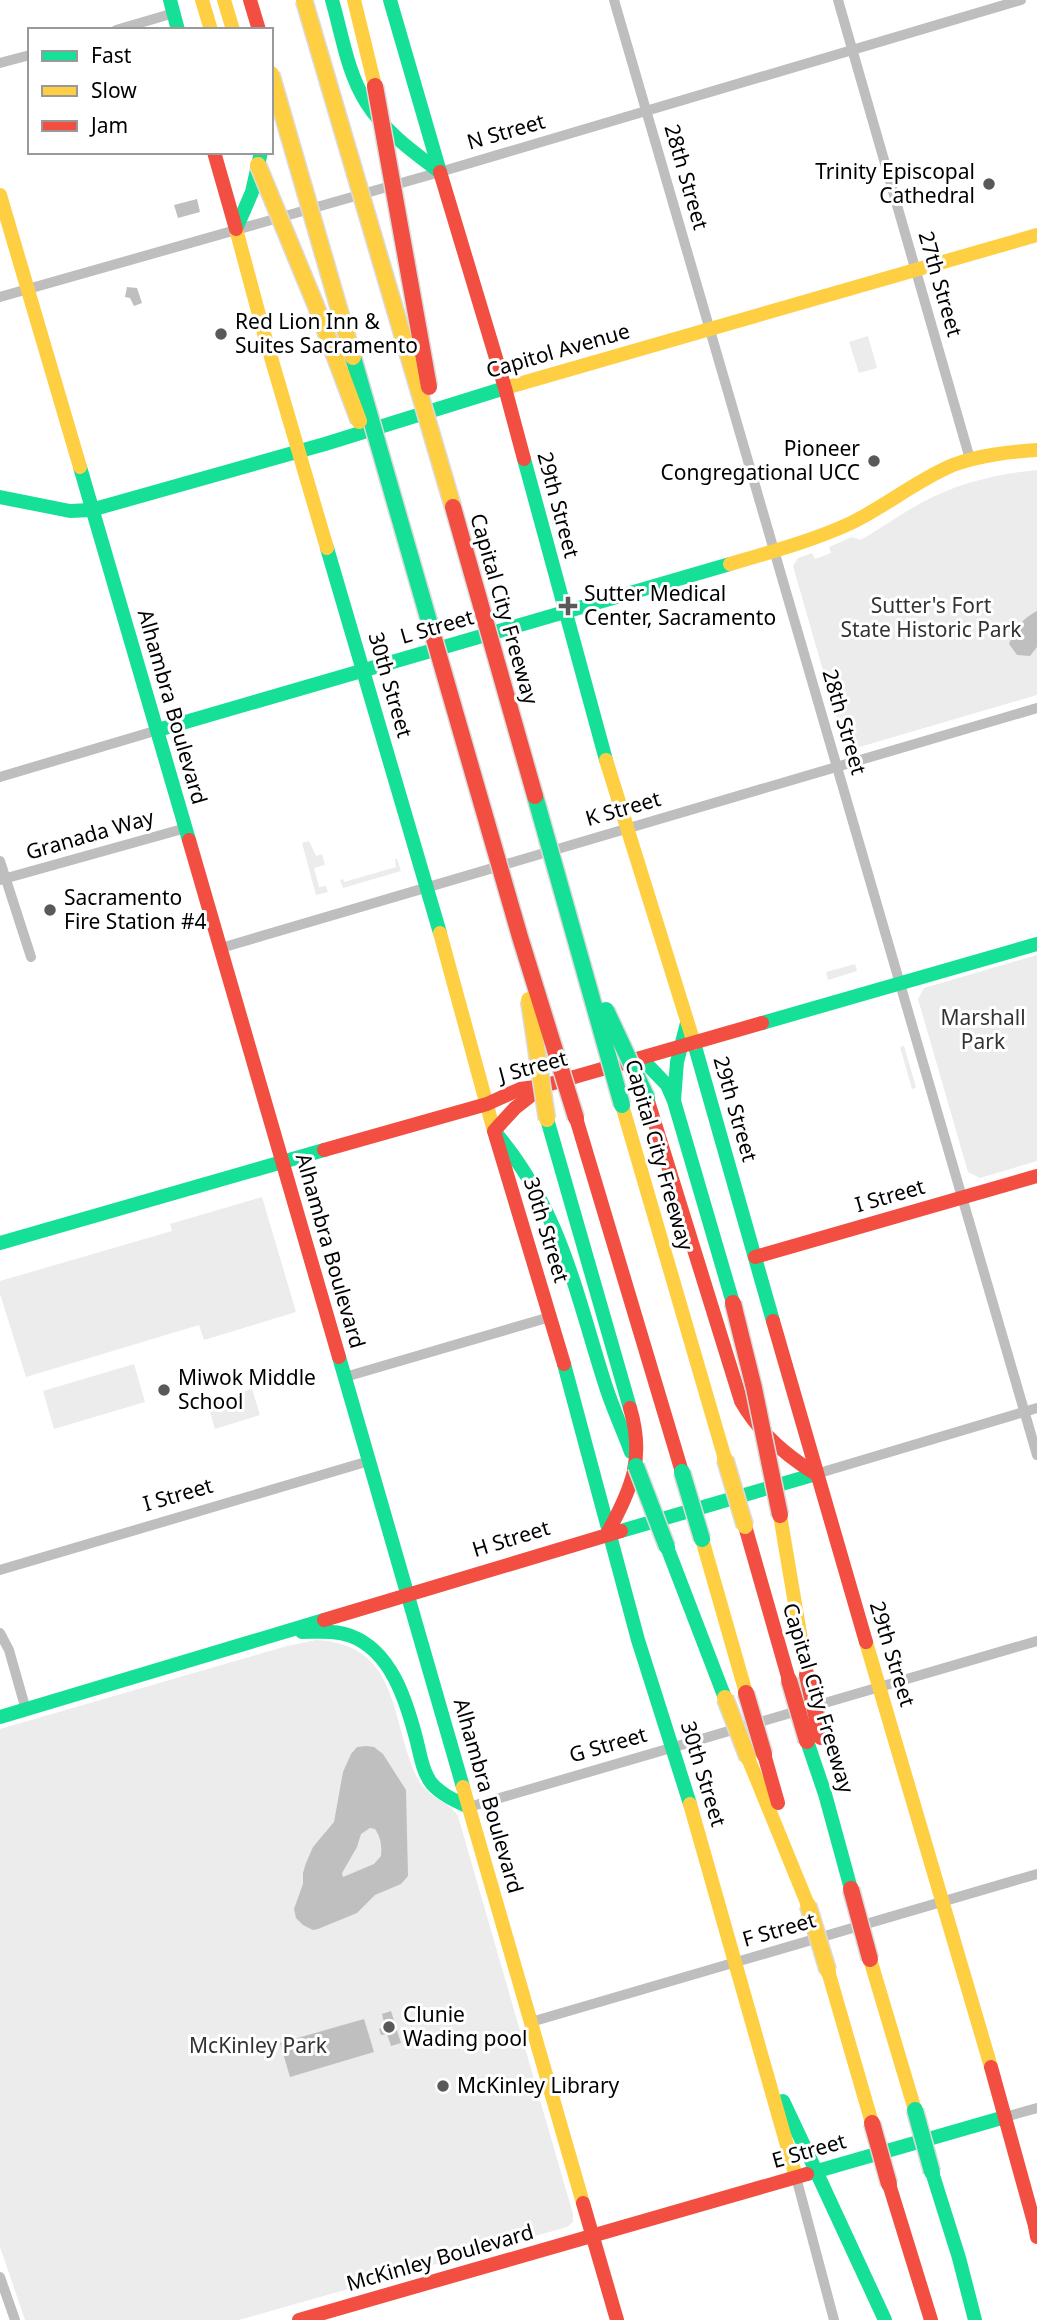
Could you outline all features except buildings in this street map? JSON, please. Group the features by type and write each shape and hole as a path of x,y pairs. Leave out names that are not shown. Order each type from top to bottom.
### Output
{"main road":[{"path":"202,0 210,28"},
{"path":"224,0 232,28"},
{"path":"250,0 258,28"},
{"name":"Capital City Freeway","path":"304,0 446,481 622,1105 789,1680 814,1739 825,1794 870,1959 975,2320"},
{"path":"332,0 356,81 367,103 396,137 440,172"},
{"path":"354,0 385,137 446,481"},
{"name":"29th Street","path":"390,0 505,388 564,612 626,829 687,1023 687,1045 755,1257 1036,2231"},
{"path":"172,6 178,28"},
{"path":"273,81 520,937 702,1539 746,1693 756,1756"},
{"name":"30th Street","path":"215,154 265,337 458,993 494,1131 550,1317 638,1640 674,1748 796,2177"},
{"path":"254,154 395,506"},
{"path":"236,229 258,178 261,154"},
{"name":"Alhambra Boulevard","path":"0,195 158,730 617,2320"},
{"name":"Capitol Avenue","path":"0,497 70,511 92,510 1037,234"},
{"name":"L Street","path":"158,730 775,551 852,522 922,480 970,459 1037,450"},
{"path":"520,937 547,1119 637,1431 637,1472 608,1532"},
{"name":"J Street","path":"0,1243 487,1104 505,1093 527,1086 542,1086 1037,944"},
{"path":"582,959 647,1098 741,1401 752,1422 783,1454 816,1474"},
{"path":"674,1101 677,1062 687,1045"},
{"path":"641,1058 667,1085 674,1101 733,1303 754,1388 780,1515 807,1675 814,1739"},
{"path":"542,1086 515,1108 494,1131 512,1149 553,1224 608,1391 667,1547 725,1698 756,1756 808,1905 931,2320"},
{"name":"I Street","path":"755,1257 1037,1176"},
{"name":"H Street","path":"0,1717 280,1635 608,1532 816,1474"},
{"path":"280,1635 309,1631 342,1634 374,1650 397,1679 429,1779 446,1795 469,1807"},
{"path":"766,2069 885,2320"},
{"name":"E Street","path":"593,2235 1005,2117"},
{"name":"McKinley Boulevard","path":"304,2319 593,2235"}],"street":[{"name":"28th Street","path":"614,0 1037,1455"},
{"name":"27th Street","path":"838,0 970,459"},
{"name":"N Street","path":"0,297 440,172 1021,0"},
{"path":"121,28 172,6"},
{"path":"0,63 28,56"},
{"name":"K Street","path":"221,948 1037,708"},
{"name":"L Street","path":"0,777 158,730"},
{"name":"Granada Way","path":"3,879 186,828"},
{"path":"0,861 3,879 12,892 31,957"},
{"path":"345,1377 550,1317"},
{"name":"H Street","path":"816,1474 1037,1408"},
{"name":"I Street","path":"0,1570 369,1461"},
{"path":"0,1633 9,1650 26,1710"},
{"name":"G Street","path":"469,1807 1037,1641"},
{"name":"F Street","path":"531,2022 1037,1874"},
{"name":"E Street","path":"1005,2117 1037,2108"},
{"name":"30th Street","path":"796,2177 835,2320"},
{"path":"0,2277 15,2320"}],"green space":[{"path":"868,336 877,368 859,373 849,342"},
{"name":"Sutter's Fort State Historic Park","path":"1037,470 1037,695 846,751 793,566 798,558 812,553 815,559 831,553 829,547 852,537 861,540 914,507 949,490 992,477"},
{"path":"309,841 316,856 322,854 325,865 314,868 319,887 326,886 328,892 316,895 302,843"},
{"path":"395,859 401,871 343,888 340,880 343,879 344,882 396,867"},
{"name":"Marshall Park","path":"1037,955 1037,1161 980,1178 968,1172 918,999 924,988"},
{"path":"855,964 857,971 828,980 826,972"},
{"path":"904,1046 916,1087 912,1089 900,1047"},
{"path":"262,1197 296,1312 204,1340 199,1325 26,1377 0,1294 0,1281 172,1231 170,1224"},
{"path":"134,1364 145,1402 54,1429 43,1391"},
{"path":"252,1389 260,1415 215,1429 207,1402"},
{"name":"McKinley Park","path":"316,1640 343,1645 363,1655 378,1670 388,1688 416,1775 431,1795 449,1806 458,1816 573,2214 573,2222 567,2227 239,2320 25,2320 0,2247 0,1729"}],"shaded area":[{"path":"197,199 200,212 178,218 174,205"},
{"path":"127,287 137,288 142,303 134,306 130,298 125,297"},
{"path":"1037,611 1037,647 1030,656 1017,655 1009,644 1011,639 1023,621"},
{"path":"357,1747 374,1747 383,1754 406,1790 408,1876 401,1884 375,1895 357,1913 313,1930 296,1918 294,1909 313,1847 334,1822 343,1772","holes":["370,1828 375,1829 381,1842 381,1856 374,1864 343,1877 342,1873 361,1834"]},
{"name":"Clunie Wading pool","path":"391,2011 401,2043 391,2046 387,2034 381,2035 379,2029 385,2026 382,2014"},
{"path":"364,2019 374,2052 290,2077 280,2043"}],"traffic: fast":[{"path":"170,0 177,28"},
{"path":"332,0 350,66 366,102 390,132 440,172"},
{"path":"390,0 440,172"},
{"path":"236,229 252,192 261,154"},
{"path":"353,357 433,635"},
{"path":"0,497 70,511 91,510 325,444 505,388"},
{"path":"524,459 606,760"},
{"path":"80,467 189,840"},
{"path":"327,548 440,933"},
{"path":"158,730 730,564"},
{"path":"535,796 622,1105"},
{"path":"762,1023 1037,944"},
{"path":"606,1010 647,1098"},
{"path":"674,1100 677,1062 687,1023"},
{"path":"694,1043 773,1321"},
{"path":"641,1058 667,1085 674,1101 733,1303"},
{"path":"547,1119 630,1408"},
{"path":"494,1131 517,1160 551,1221 575,1285 609,1395 631,1452"},
{"path":"0,1243 324,1150"},
{"path":"339,1357 463,1787"},
{"path":"564,1364 638,1640 690,1804"},
{"path":"636,1466 667,1547"},
{"path":"682,1472 702,1539"},
{"path":"621,1531 816,1474"},
{"path":"667,1547 725,1698"},
{"path":"0,1717 324,1620"},
{"path":"302,1632 345,1634 365,1643 377,1653 387,1665 402,1693 429,1779 445,1795 469,1807"},
{"path":"807,1741 825,1794 851,1889"},
{"path":"783,2101 816,2171"},
{"path":"915,2110 932,2172"},
{"path":"807,2174 1005,2117"},
{"path":"816,2171 885,2320"},
{"path":"932,2172 975,2320"}],"traffic: slow":[{"path":"202,0 210,28"},
{"path":"224,0 232,28"},
{"path":"304,0 453,507"},
{"path":"354,0 375,86"},
{"path":"273,81 353,357"},
{"path":"258,165 316,306 359,421"},
{"path":"0,195 80,467"},
{"path":"236,229 327,548"},
{"path":"505,388 1037,235"},
{"path":"730,564 806,541 851,523 953,465 995,454 1037,450"},
{"path":"606,760 694,1043"},
{"path":"440,933 494,1131"},
{"path":"529,1000 547,1119"},
{"path":"622,1105 725,1459"},
{"path":"725,1459 745,1526"},
{"path":"780,1515 807,1675"},
{"path":"702,1539 746,1693"},
{"path":"866,1642 991,2067"},
{"path":"725,1698 748,1758"},
{"path":"748,1758 808,1905"},
{"path":"463,1787 583,2203"},
{"path":"690,1804 796,2177"},
{"path":"808,1905 828,1971"},
{"path":"870,1959 915,2110"},
{"path":"828,1971 872,2123"}],"traffic: jam":[{"path":"250,0 258,28"},
{"path":"375,86 429,387"},
{"path":"215,154 236,229"},
{"path":"440,172 524,459"},
{"path":"453,507 535,796"},
{"path":"433,635 520,937 576,1118"},
{"path":"189,840 339,1357"},
{"path":"324,1150 487,1104 520,1089 543,1086 762,1023"},
{"path":"543,1086 515,1108 494,1131 564,1364"},
{"path":"647,1098 741,1401 756,1423 774,1442 816,1474"},
{"path":"576,1118 682,1472"},
{"path":"755,1257 1037,1176"},
{"path":"733,1303 754,1388 780,1515"},
{"path":"773,1321 866,1642"},
{"path":"608,1532 624,1501 634,1472 636,1442 630,1408"},
{"path":"745,1526 789,1680"},
{"path":"324,1620 621,1531"},
{"path":"807,1675 821,1737"},
{"path":"789,1680 807,1741"},
{"path":"746,1693 764,1754"},
{"path":"764,1754 778,1803"},
{"path":"851,1889 870,1959"},
{"path":"991,2067 1035,2226"},
{"path":"872,2123 889,2184"},
{"path":"299,2320 807,2174"},
{"path":"889,2184 931,2320"},
{"path":"583,2203 617,2320"},
{"path":"1035,2226 1037,2237"}],"place":[{"name":"Trinity Episcopal Cathedral","path":"989,184"},
{"name":"Red Lion Inn & Suites Sacramento","path":"221,334"},
{"name":"Pioneer Congregational UCC","path":"874,461"},
{"name":"Sutter Medical Center, Sacramento","path":"568,606"},
{"name":"Sacramento Fire Station #4","path":"50,910"},
{"name":"Miwok Middle School","path":"164,1390"},
{"name":"Clunie Wading pool","path":"389,2027"},
{"name":"McKinley Library","path":"443,2086"}]}
